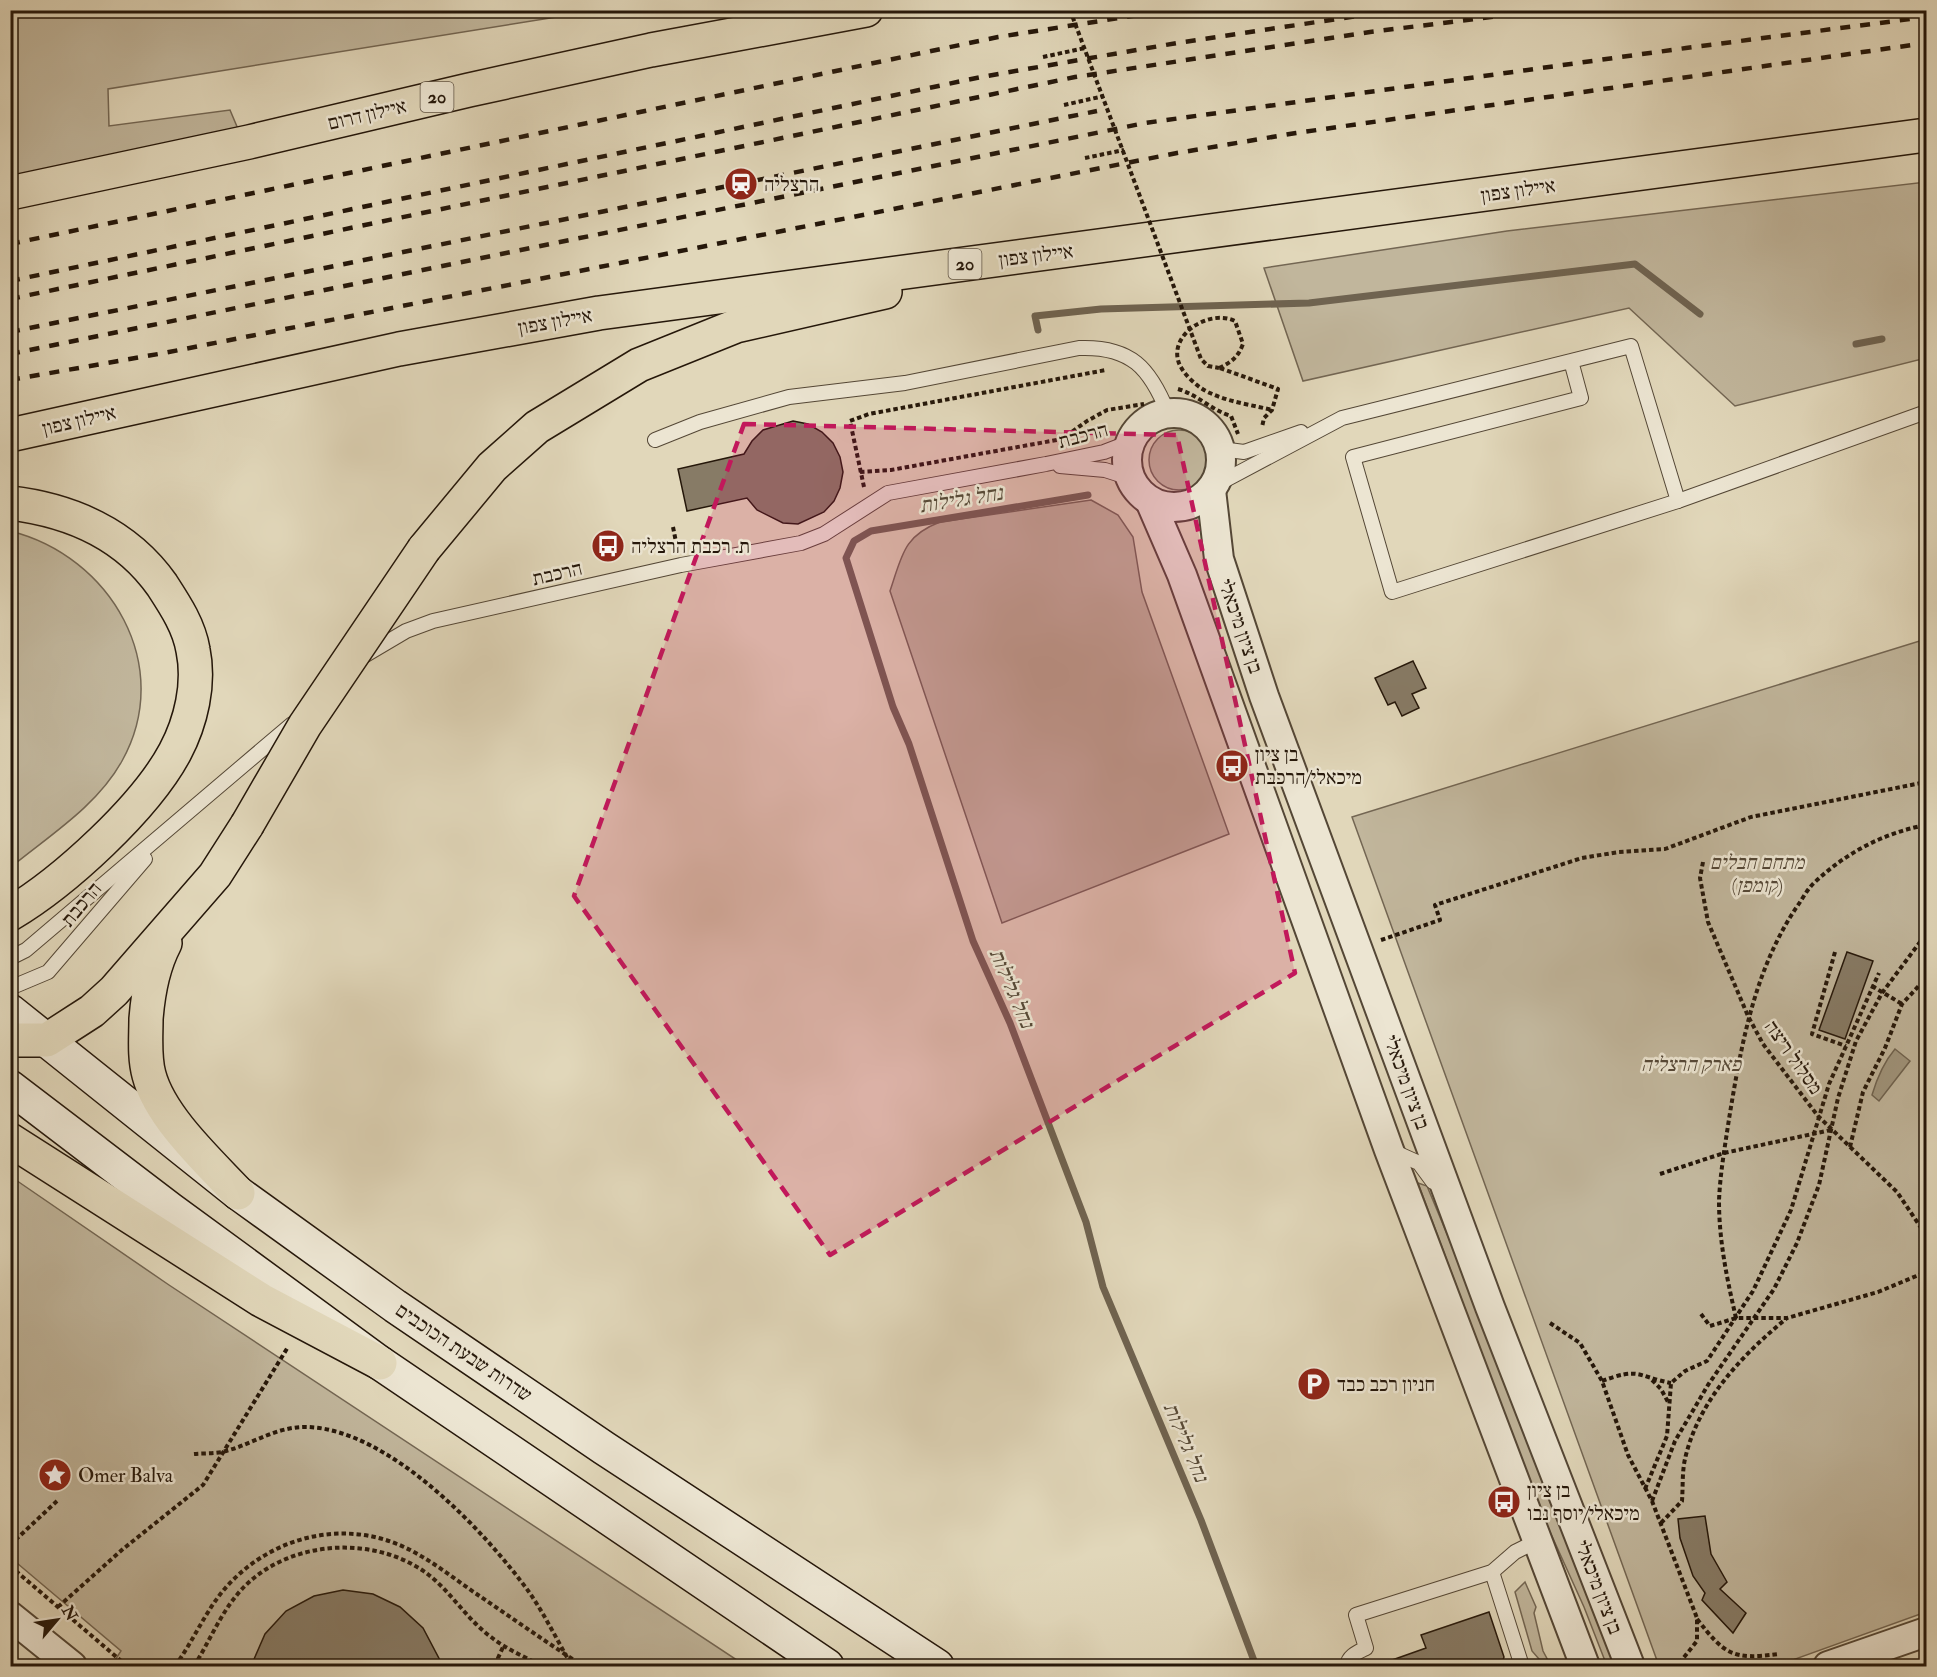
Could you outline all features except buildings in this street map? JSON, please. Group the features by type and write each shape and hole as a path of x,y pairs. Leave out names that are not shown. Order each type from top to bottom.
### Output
{"highway":[{"name":"איילון דרום","path":"10,193 249,142 639,53 866,10"},
{"name":"איילון צפון","path":"10,435 399,349 599,313 1926,135"},
{"path":"10,1040 47,1040 92,1011 107,998 179,919 214,875 247,825 305,725 424,549 492,467 537,428 639,364 736,326 1052,253"},
{"path":"10,503 38,507 84,521 110,536 137,556 157,578 185,624 194,650 196,675 192,702 184,730 174,753 150,787 88,855 32,902 10,914"},
{"path":"179,919 156,962 152,980 146,1029 149,1076 186,1136 238,1192"},
{"path":"10,1140 261,1300 380,1362"}],"main road":[{"name":"שדרות שבעת הכוכבים","path":"10,1011 238,1192 395,1306 937,1666"},
{"path":"10,1087 180,1216 380,1362 827,1666"}],"street":[{"path":"1165,405 1194,417 1206,425 1232,451 1222,465 1213,488 1203,498 1184,507 1163,507 1150,501 1136,489 1130,478 1126,454 1130,442 1145,422 1165,405"},
{"name":"בן ציון מיכאלי","path":"1213,488 1219,559 1268,706 1490,1306 1630,1666"},
{"name":"בן ציון מיכאלי","path":"1150,501 1182,575 1389,1150 1407,1170 1537,1541 1585,1666"},
{"path":"10,1616 72,1666"},
{"path":"1828,1666 1926,1632"}],"lane":[{"path":"1232,451 1631,346 1678,501"},
{"path":"655,440 700,422 789,396 895,385 1079,348 1098,347 1119,353 1140,364 1151,375 1165,405"},
{"path":"1571,361 1581,398 1353,457 1392,592 1678,501 1926,412"},
{"path":"1213,488 1332,423"},
{"name":"הרכבת","path":"10,958 26,950 170,830 281,735 363,656 406,631 433,621 681,565 801,543 824,534 888,493 1104,452 1130,442"},
{"name":"הרכבת","path":"1046,464 1105,470 1130,478"},
{"name":"הרכבת","path":"10,988 48,972 170,830"},
{"path":"1419,1114 1420,1148 1407,1170 1434,1183 1470,1272 1490,1306"},
{"path":"1347,1666 1347,1661 1366,1648 1356,1615 1491,1572 1515,1552 1537,1541"},
{"path":"1491,1572 1522,1666"}],"path":[{"path":"1070,10 1104,96 1124,150 1201,359 1208,366 1278,389 1272,410 1209,393 1191,380 1178,360 1179,347 1196,324 1215,316 1234,321 1243,344 1239,355 1231,363 1219,368"},
{"path":"1043,57 1085,48"},
{"path":"1064,105 1104,96"},
{"path":"1085,158 1124,150"},
{"path":"864,488 850,421 869,414 1111,369"},
{"path":"860,472 891,470 1062,439 1107,410 1165,405 1178,389 1190,393 1216,411 1231,416 1232,451"},
{"path":"673,527 676,542"},
{"path":"1380,940 1440,920 1435,904 1582,858 1619,852 1665,849 1751,817 1926,782"},
{"path":"1736,1318 1721,1249 1719,1200 1724,1153 1748,1016 1780,932 1813,884 1846,857 1887,834 1926,825"},
{"name":"מסלול ריצה","path":"1703,862 1700,878 1708,922 1748,1016 1773,1058 1818,1116 1897,1192 1926,1235"},
{"path":"1652,1501 1675,1441 1708,1385 1774,1289 1797,1243 1819,1185 1838,1098 1856,1041 1882,993 1926,934"},
{"path":"1835,952 1812,1034 1846,1046"},
{"path":"1645,1489 1667,1436 1671,1383 1685,1371 1707,1361 1753,1291 1791,1210 1818,1116 1879,973"},
{"path":"1850,1147 1863,1092 1885,1048 1902,1004 1926,978"},
{"path":"1872,986 1902,1004"},
{"path":"1660,1174 1724,1153 1832,1129"},
{"path":"1701,1314 1710,1326 1736,1318 1787,1318 1878,1292 1926,1272"},
{"path":"1661,1523 1682,1501 1684,1460 1709,1401 1752,1348 1787,1318"},
{"path":"1550,1323 1580,1343 1602,1381 1628,1455 1652,1501 1697,1618 1715,1642 1732,1653 1747,1658 1778,1654"},
{"path":"58,1607 123,1549 203,1485 288,1347"},
{"path":"1602,1381 1626,1372 1639,1372 1661,1389 1668,1403"},
{"path":"1651,1379 1671,1383"},
{"path":"194,1454 226,1451 289,1427 332,1430 371,1447 419,1477 480,1533 530,1594 572,1666"},
{"path":"10,1545 57,1501"},
{"path":"175,1666 222,1593 241,1572 286,1544 311,1536 341,1533 376,1538 410,1550 583,1666"},
{"path":"194,1666 236,1597 258,1575 286,1560 332,1548 370,1550 404,1559 445,1588 490,1637 542,1666"},
{"path":"10,1566 127,1666"},
{"path":"1677,1666 1697,1641 1697,1618"},
{"path":"499,1666 498,1658 504,1645"}],"highlighted area":[{"path":"744,424 1177,435 1295,973 830,1255 574,896"}],"green space":[{"path":"11,11 594,11 108,89 109,126 230,110 238,129 11,177"},
{"path":"1926,182 1926,358 1735,406 1629,308 1303,381 1264,268 1507,231"},
{"path":"1173,430 1185,430 1201,438 1207,448 1209,460 1207,472 1201,482 1185,490 1173,490 1157,482 1149,466 1149,454 1157,438"},
{"path":"1091,500 1118,515 1133,537 1142,592 1229,834 1002,923 890,591 901,557 911,541 918,534 940,522"},
{"path":"10,531 46,544 78,564 104,590 124,620 136,653 141,688 137,725 122,761 112,777 72,819 11,867"},
{"name":"פארק הרצליה","path":"1926,639 1926,1612 1776,1666 1659,1666 1352,817"},
{"path":"10,1176 169,1285 746,1666 111,1666 121,1651 11,1558"},
{"path":"1418,1183 1427,1186 1477,1306 1615,1666 1607,1666 1584,1607 1541,1512"},
{"path":"1525,1582 1536,1607 1534,1613 1543,1651 1551,1666 1545,1666 1532,1651 1515,1592"}],"shaded area":[{"path":"1895,1049 1910,1061 1879,1101 1872,1095 1876,1082 1887,1059"}],"waterway":[{"path":"1038,330 1035,316 1101,309 1309,303 1635,264 1700,314"},
{"path":"1856,344 1882,339"},
{"name":"נחל גלילות","path":"1088,495 871,531 854,541 846,558 893,707 909,744 973,941 1010,1023 1086,1222 1103,1287 1201,1520 1256,1666"}],"railway":[{"path":"10,244 998,37 1170,10"},
{"path":"10,281 981,77 1177,43 1397,10"},
{"path":"10,299 1075,77 1370,32 1548,10"},
{"path":"10,354 1145,123 1926,17"},
{"path":"10,380 164,353 1177,153 1296,133 1926,43"},
{"path":"10,332 1097,111"}],"place":[{"name":"הרצליה","path":"741,184"},
{"name":"ת. רכבת הרצליה","path":"608,546"},
{"name":"בן ציון מיכאלי/הרכבת","path":"1232,766"},
{"name":"חניון רכב כבד","path":"1314,1384"},
{"name":"Omer Balva","path":"55,1475"},
{"name":"בן ציון מיכאלי/יוסף נבו","path":"1504,1502"}],"park label":[{"name":"מתחם חבלים (קומפן)","path":"1757,874"}]}
